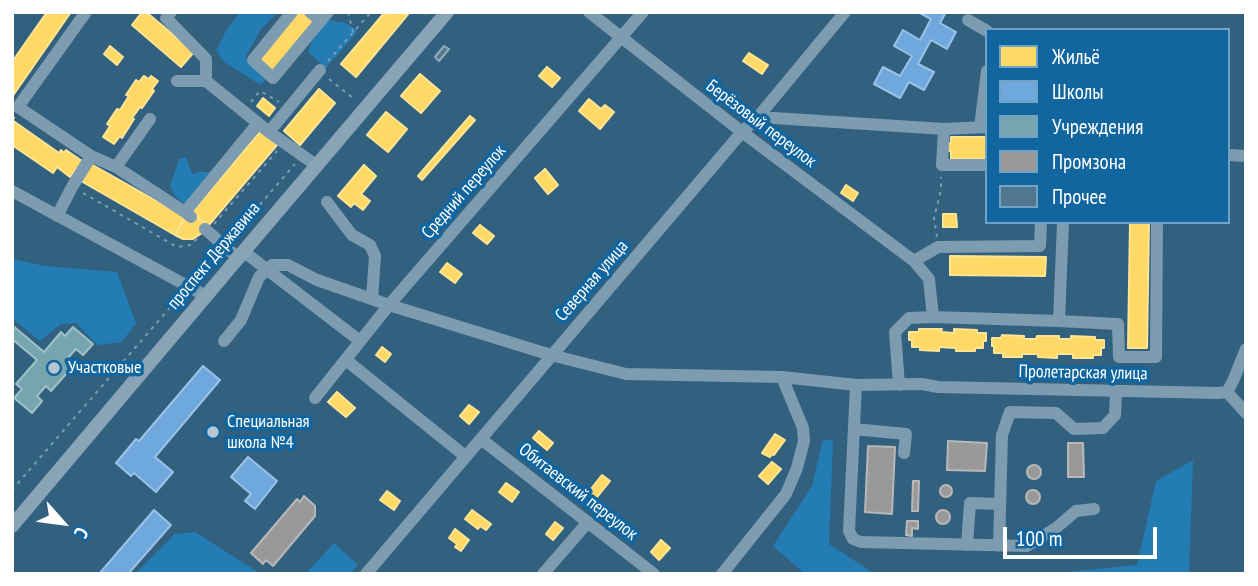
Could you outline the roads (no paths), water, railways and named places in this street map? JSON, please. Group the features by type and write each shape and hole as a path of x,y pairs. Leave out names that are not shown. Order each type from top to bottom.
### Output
{"main road":[{"name":"проспект Державина","path":"12,526 447,12"}],"street":[{"path":"86,12 18,107 91,156 116,167 188,214 258,123"},
{"path":"292,12 253,60 273,78 325,17 310,12"},
{"name":"Берёзовый переулок","path":"589,12 742,132 914,261"},
{"name":"Средний переулок","path":"315,398 389,305 643,12"},
{"name":"Северная улица","path":"366,574 845,12"},
{"path":"165,14 206,59 206,80"},
{"path":"968,20 985,30"},
{"path":"269,132 320,70"},
{"path":"177,80 206,80 269,132 316,165"},
{"path":"758,117 944,129 983,127 985,99"},
{"path":"116,167 150,119"},
{"path":"944,129 942,165 985,165"},
{"path":"57,216 91,156"},
{"path":"12,191 205,296"},
{"path":"327,202 352,235 370,245 375,256 372,299"},
{"path":"933,317 929,279 914,261 938,247 1040,246 1041,224"},
{"path":"1059,321 1063,224"},
{"path":"899,386 895,332 909,318 1118,324 1119,357 1156,357 1157,224"},
{"path":"205,229 224,246 267,269 360,341"},
{"name":"Пролетарская улица","path":"267,269 272,265 288,265 317,280 389,305 551,355 626,374 782,377 856,385 922,384 938,387 1227,392"},
{"path":"224,341 241,320 259,277 267,269"},
{"path":"1246,349 1227,392 1246,414"},
{"path":"346,360 465,456"},
{"path":"722,574 786,494 797,468 804,441 803,428 782,377"},
{"path":"856,385 849,531 853,539 861,542 1027,546 1056,528 1076,510 1094,509"},
{"path":"999,546 1002,435 1010,412 1056,413 1074,429 1103,428 1115,415 1116,391"},
{"path":"854,429 905,434 904,453"},
{"name":"Обитаевский переулок","path":"481,439 654,574"},
{"path":"967,545 970,503 1000,503"},
{"path":"543,574 588,522"}],"place":[{"name":"Участковые","path":"54,368"},
{"name":"Специальная школа №4","path":"213,432"}]}
